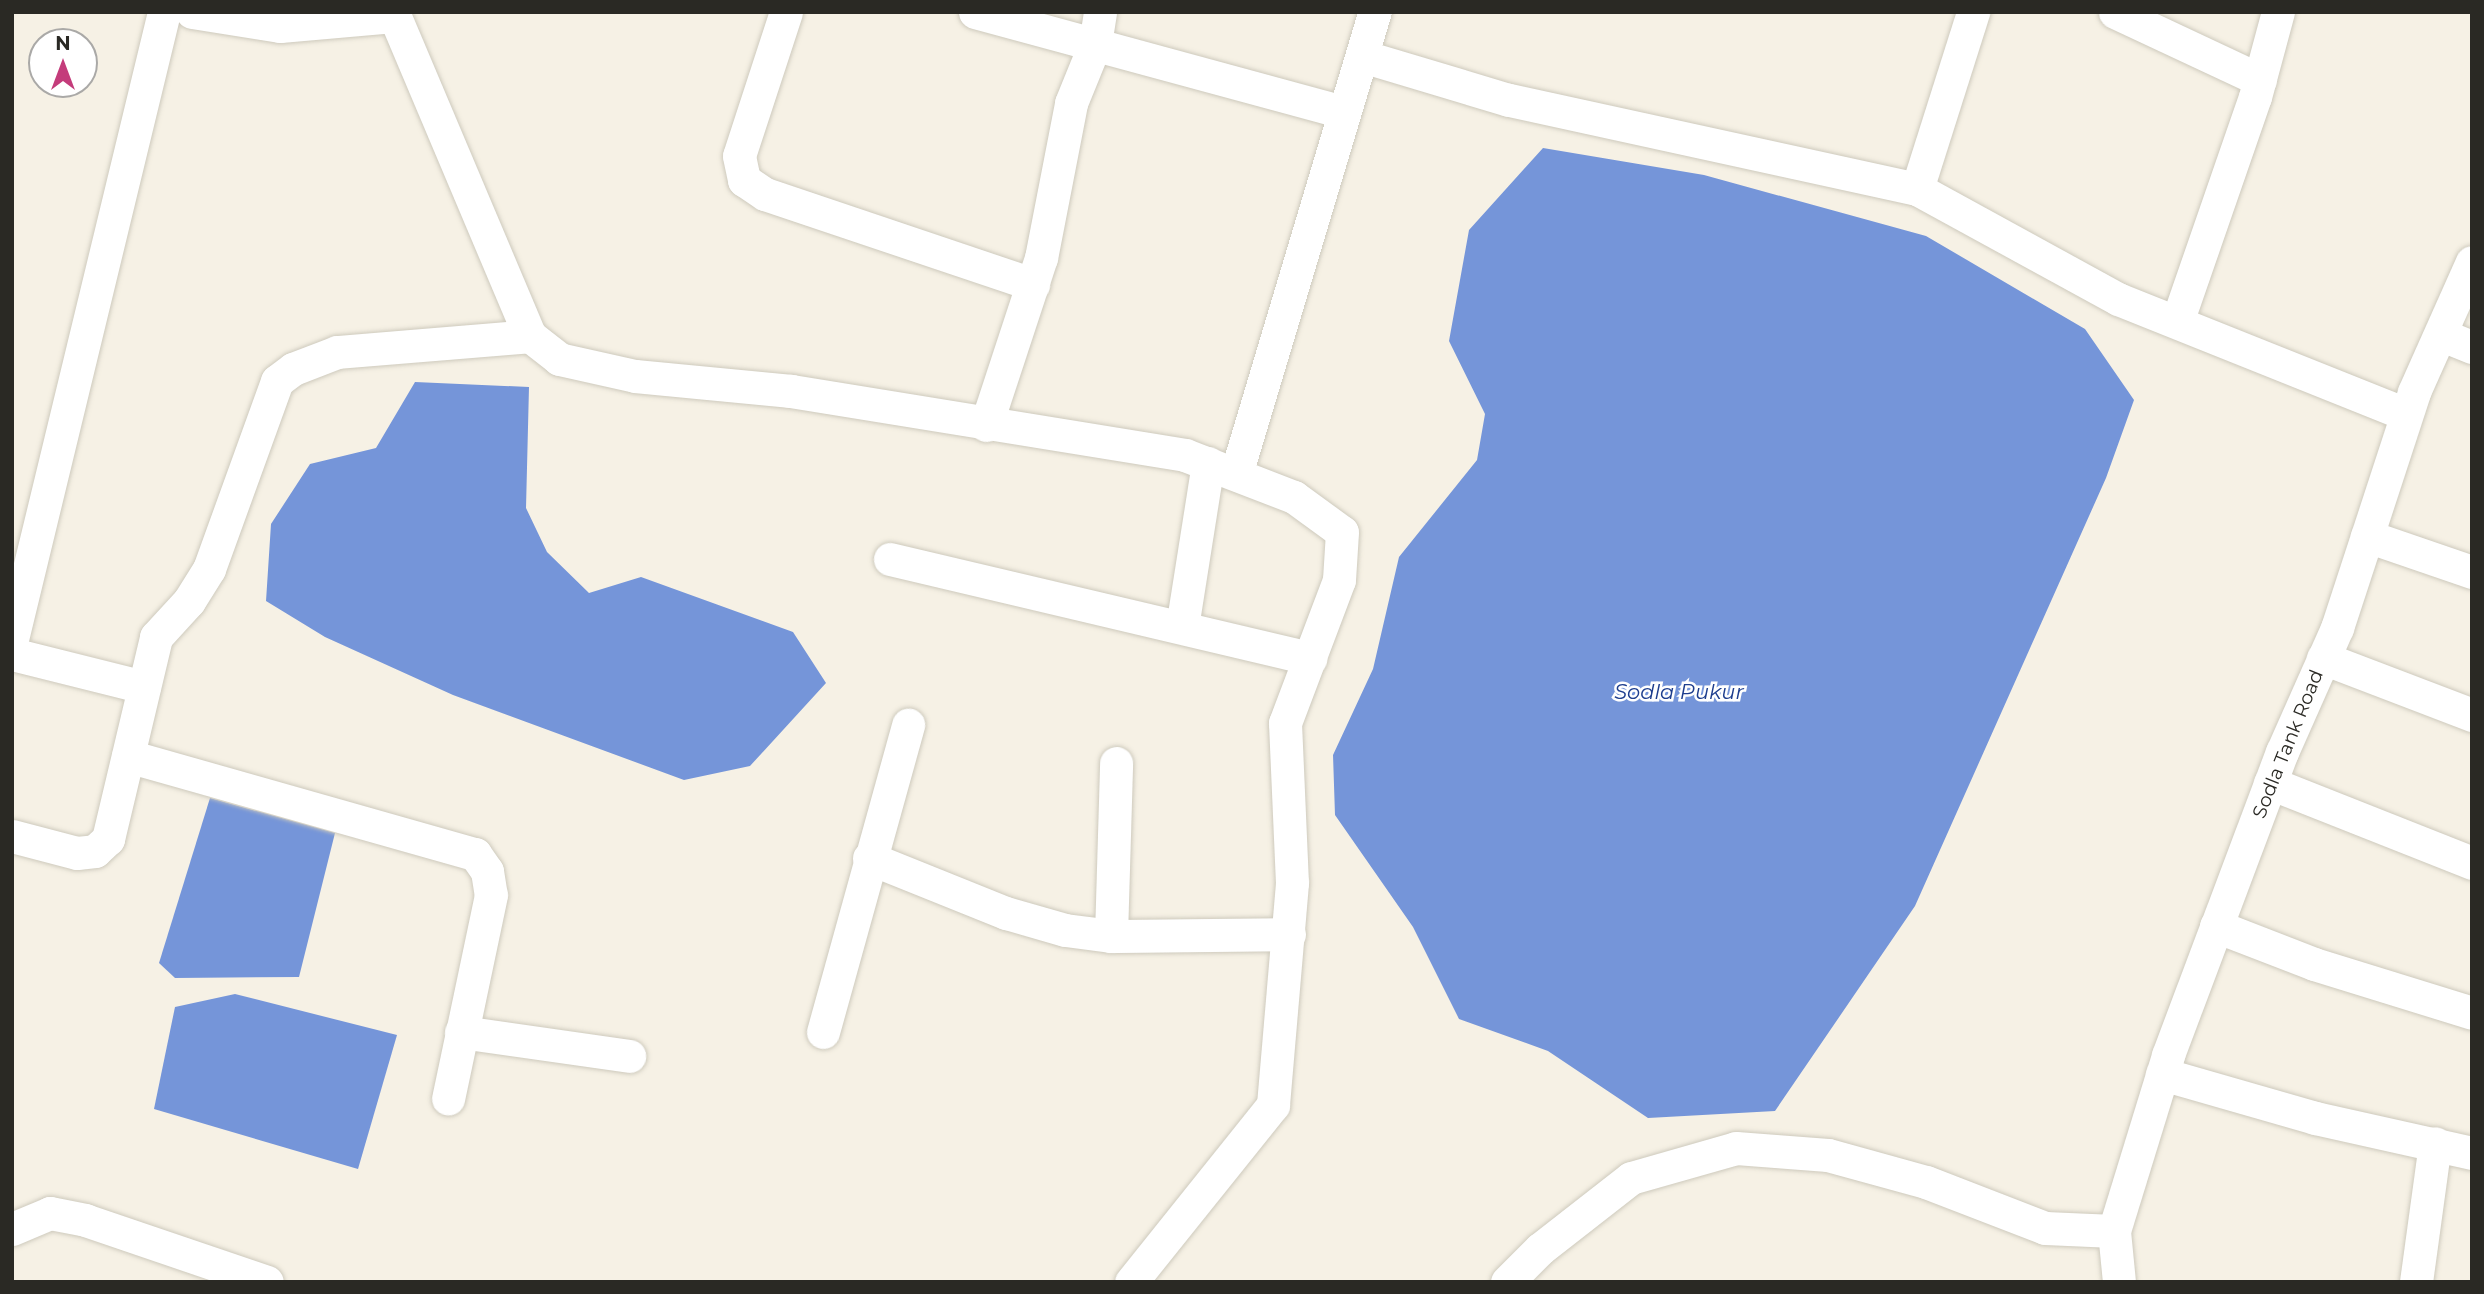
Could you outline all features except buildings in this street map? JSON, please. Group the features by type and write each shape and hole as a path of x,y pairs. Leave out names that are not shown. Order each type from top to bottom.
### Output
{"street":[{"path":"12,639 164,12"},
{"path":"192,12 280,26 394,14 530,336 559,359 596,369 791,391 986,425 1185,455 1294,497 1342,532 1339,580 1285,723 1292,883 1273,1105 1131,1282"},
{"path":"786,12 739,156 744,180 765,194 1033,284"},
{"path":"975,12 1097,28 1344,112"},
{"path":"1182,626 1222,469 1344,112 1375,12"},
{"path":"1917,189 1973,12"},
{"path":"2115,12 2260,80"},
{"path":"2177,322 2260,80 2278,12"},
{"path":"986,425 1033,284 1071,103 1097,28"},
{"path":"1362,56 1509,100 1917,189 2118,299 2406,414"},
{"name":"Sodla Tank Road","path":"2119,1282 2114,1231 2162,1074 2270,783 2323,658 2367,536 2406,414 2457,341 2472,262"},
{"path":"12,836 77,853 95,850 108,839 156,636 189,601 209,569 277,381 293,369 337,352 530,336"},
{"path":"2367,536 2472,572"},
{"path":"890,559 1310,658"},
{"path":"12,654 144,687"},
{"path":"2323,658 2472,715"},
{"path":"823,1032 908,725"},
{"path":"128,756 475,854 487,871 491,895 447,1099"},
{"path":"1111,936 1116,762"},
{"path":"2270,783 2472,863"},
{"path":"869,858 1006,913 1065,930 1111,936 1289,934"},
{"path":"2216,926 2314,964 2472,1013"},
{"path":"461,1032 629,1056"},
{"path":"2162,1074 2315,1118 2472,1153"},
{"path":"2416,1282 2435,1143"},
{"path":"1507,1282 1540,1249 1631,1178 1735,1148 1828,1156 1926,1182 2045,1228 2114,1231"},
{"path":"12,1229 50,1213 85,1220 248,1279"}],"water":[{"name":"Sodla Pukur","path":"1543,148 1704,175 1926,236 2085,329 2134,400 2106,478 1915,906 1775,1111 1648,1118 1548,1051 1459,1019 1413,927 1335,815 1333,755 1373,669 1399,557 1477,460 1485,414 1449,341 1469,230"},
{"path":"415,382 529,387 526,508 547,552 589,593 641,577 793,632 826,683 750,766 684,780 453,695 325,637 266,601 271,524 310,464 376,448"},
{"path":"210,798 335,833 299,977 175,978 159,963"},
{"path":"235,994 397,1035 358,1169 154,1109 175,1007"}]}
